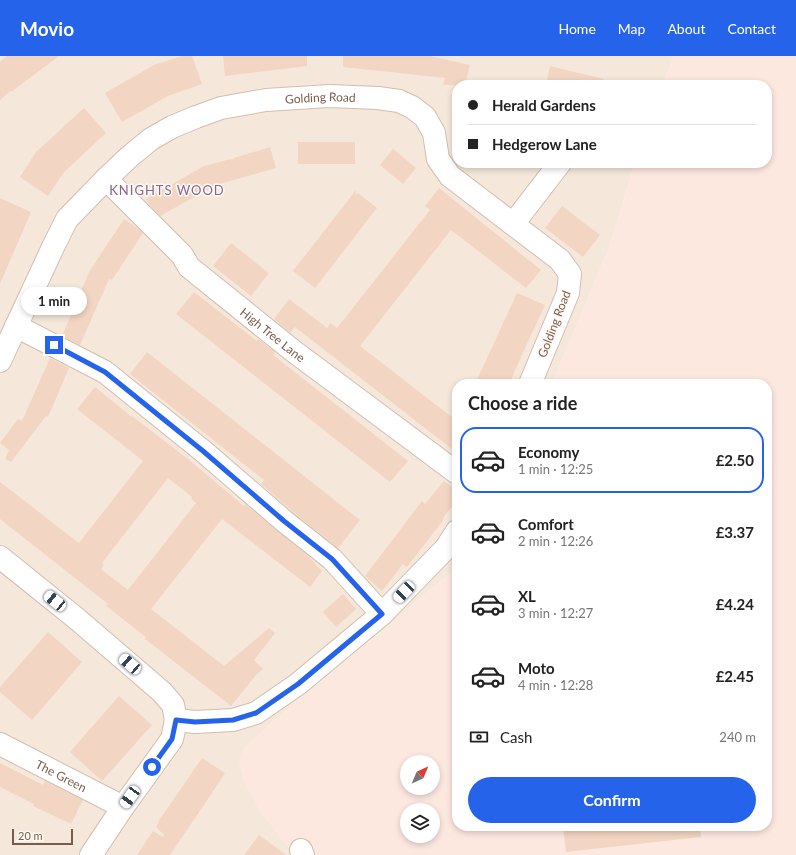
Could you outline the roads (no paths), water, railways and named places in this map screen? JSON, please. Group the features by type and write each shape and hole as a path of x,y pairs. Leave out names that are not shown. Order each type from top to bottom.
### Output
{"street":[{"name":"Golding Road","path":"0,361 54,245 68,219 129,157 151,140 172,127 221,108 266,100 321,96 378,98 399,101 412,107 425,117 434,133 438,159 450,176 560,260 570,274 568,293 532,379"},
{"path":"513,224 556,168"},
{"name":"High Tree Lane","path":"106,179 182,256 189,268 292,350 452,469"},
{"path":"16,326 105,372 203,451 284,521 332,559 382,614"},
{"path":"176,720 195,722 233,720 256,713 298,684 382,614 446,548 452,539"},
{"path":"0,557 82,623 162,692 173,706 176,720 172,739 123,807 91,855"},
{"name":"The Green","path":"0,744 123,807"}],"district":[{"name":"KNIGHTS WOOD","path":"167,190"}]}
